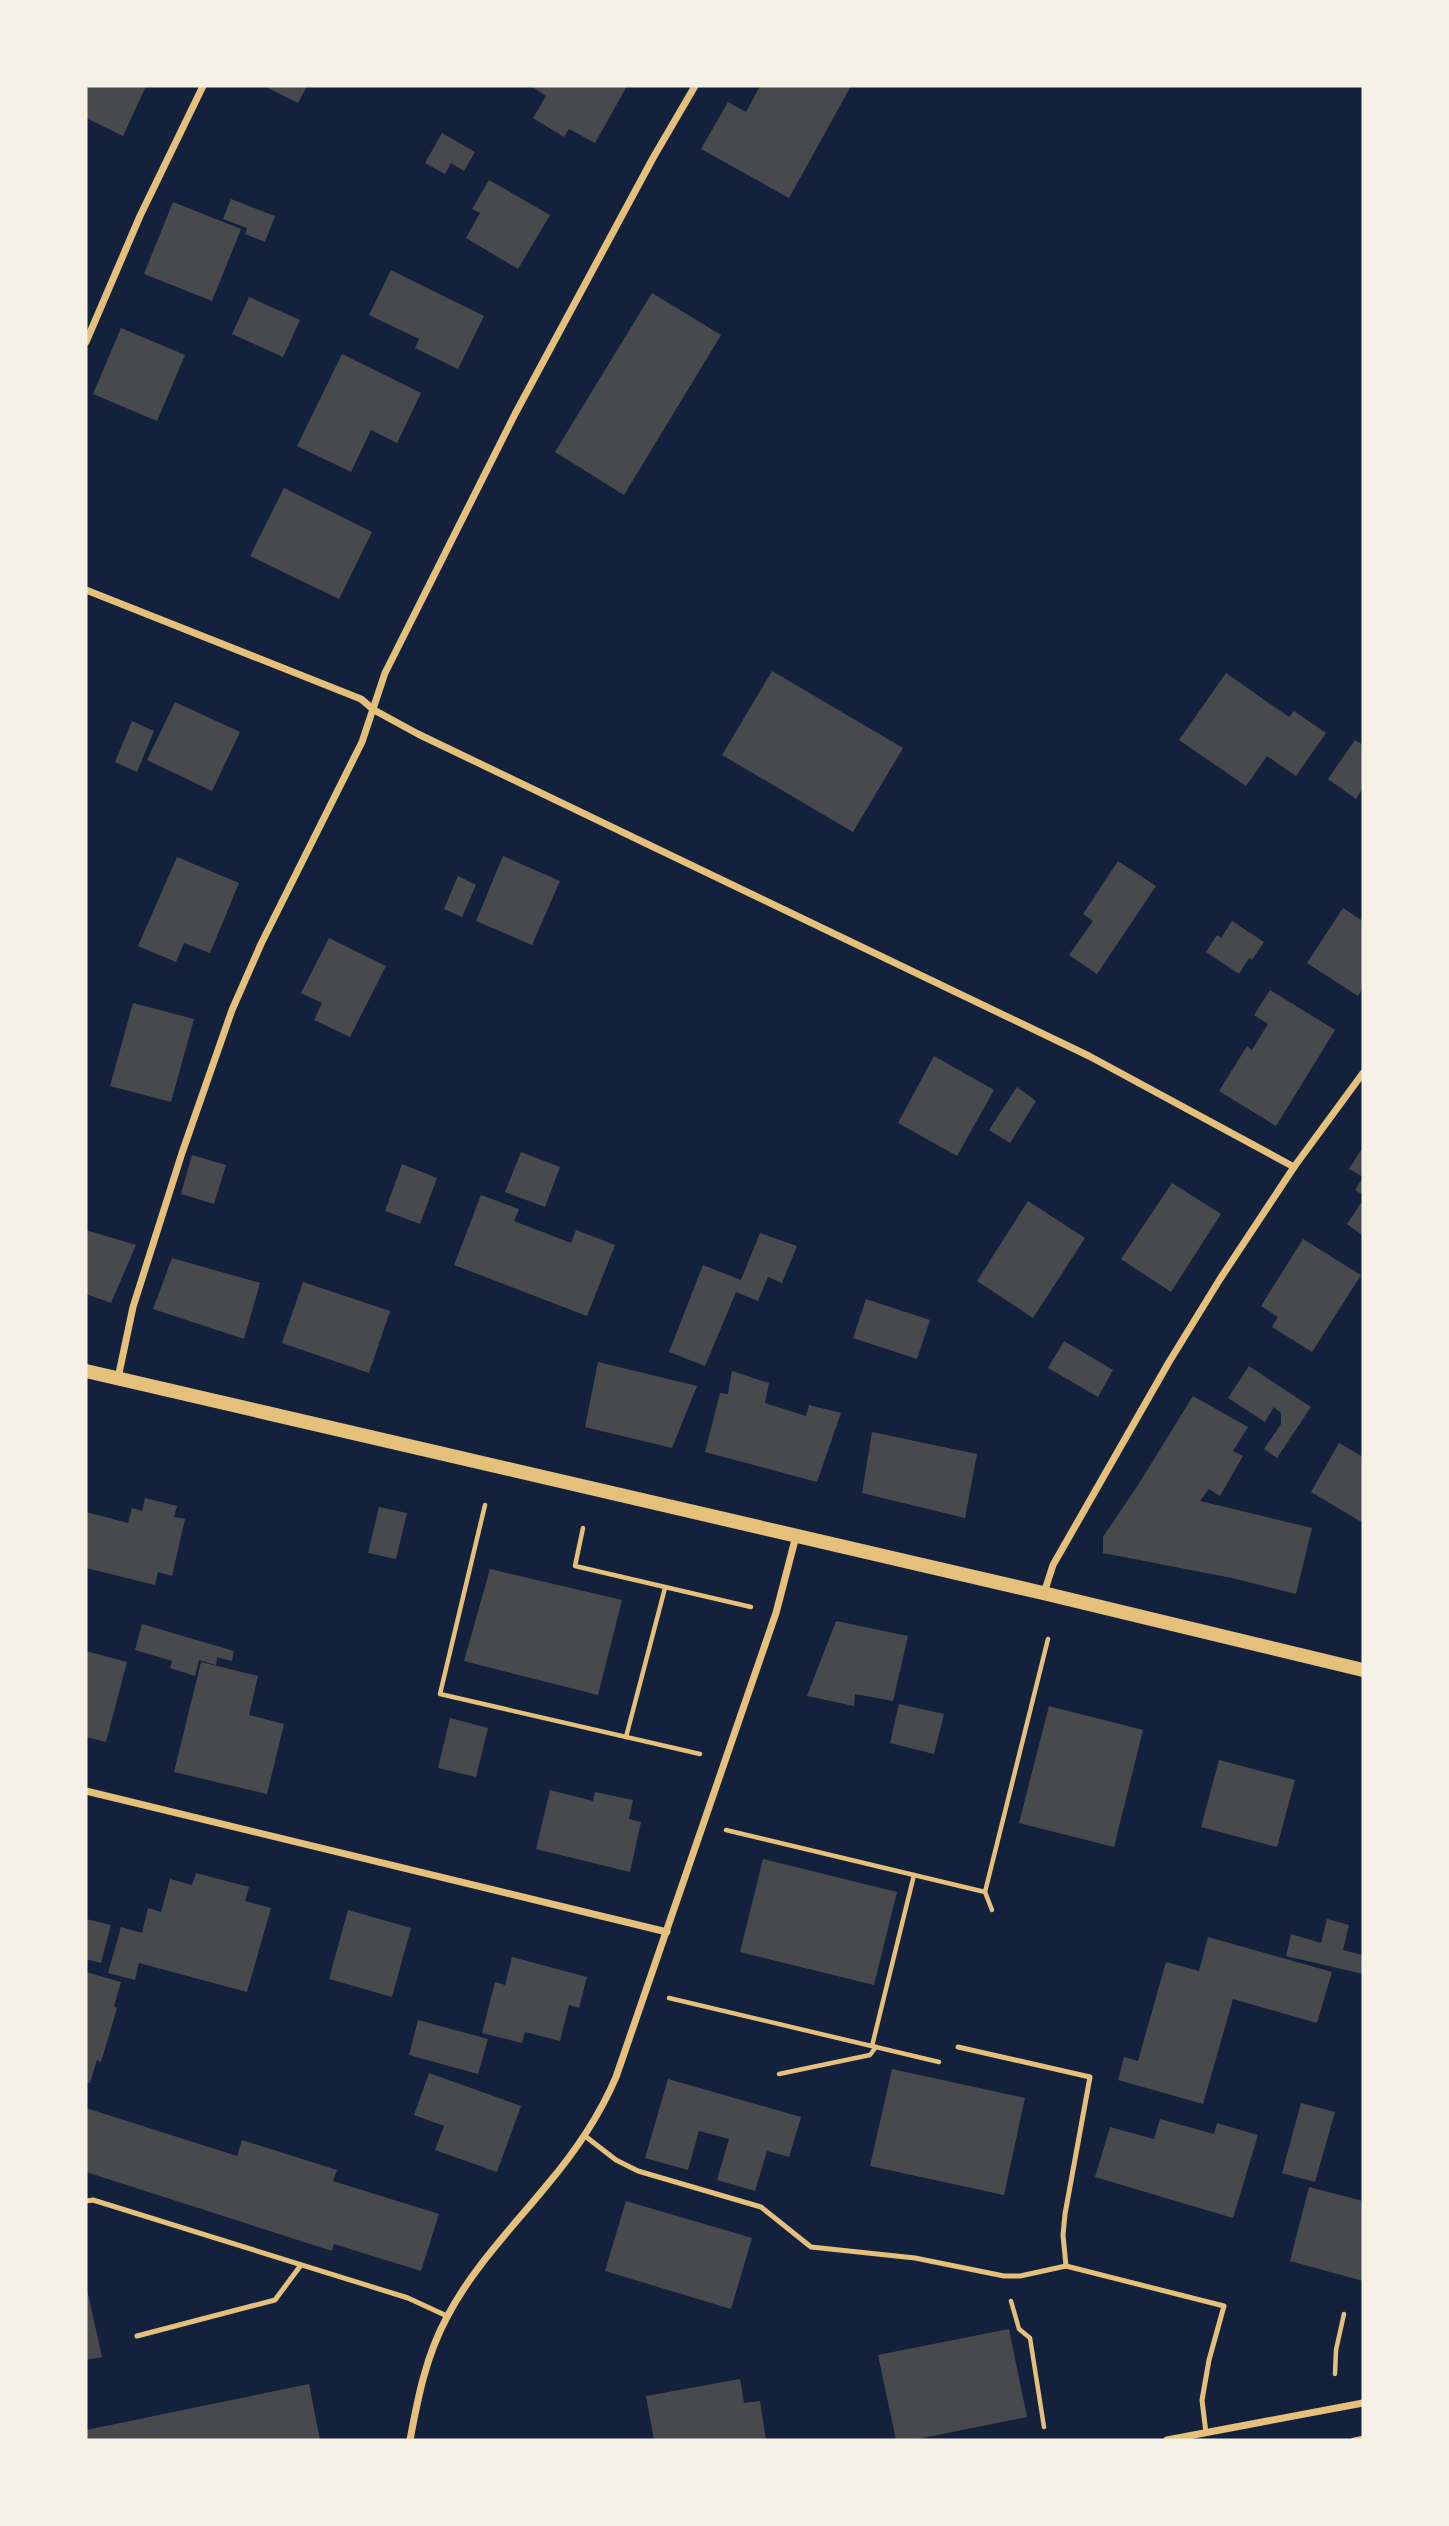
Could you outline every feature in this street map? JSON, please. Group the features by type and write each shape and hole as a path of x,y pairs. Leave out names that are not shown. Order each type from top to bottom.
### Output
{"main road":[{"path":"86,1371 1044,1593 1363,1670"}],"street":[{"path":"86,342 140,216 203,86"},
{"path":"118,1378 133,1307 181,1153 232,1010 261,944 362,742 385,674 515,414 653,158 695,86"},
{"path":"86,590 362,699 374,709 418,734 1089,1056 1294,1167"},
{"path":"1044,1593 1053,1565 1169,1362 1294,1167 1363,1073"},
{"path":"410,2440 427,2363 447,2316 483,2261 585,2136 616,2077 776,1613 796,1536"},
{"path":"86,1791 667,1932"},
{"path":"1167,2440 1363,2403"}],"lane":[{"path":"958,2047 1090,2077 1065,2214 1063,2235 1066,2266"},
{"path":"585,2136 616,2161 638,2171 761,2207 811,2247 915,2258 1004,2276 1020,2276 1066,2266 1224,2306 1209,2360 1202,2400 1206,2433"},
{"path":"86,2201 93,2200 408,2298 447,2316"},
{"path":"137,2336 275,2300 301,2265"}],"path":[{"path":"485,1505 440,1693 725,1760"},
{"path":"583,1528 575,1566 776,1613"},
{"path":"626,1737 665,1588"},
{"path":"992,1910 985,1892 1048,1639"},
{"path":"704,1824 985,1892"},
{"path":"779,2074 870,2054 874,2047 914,1875"},
{"path":"646,1992 951,2065"},
{"path":"1004,2276 1019,2329 1030,2339 1044,2427"},
{"path":"1335,2374 1336,2350 1344,2315"},
{"path":"1353,2440 1363,2438"}],"building":[{"path":"86,86 146,86 123,136 86,118"},
{"path":"264,86 307,86 298,103"},
{"path":"531,86 627,86 595,143 569,129 564,137 533,118 546,96"},
{"path":"760,86 851,86 789,198 701,149 728,102 746,112"},
{"path":"442,133 475,152 464,171 451,163 445,174 425,163"},
{"path":"489,180 550,215 518,269 466,238 480,213 472,209"},
{"path":"231,199 275,216 265,242 245,234 247,228 223,219"},
{"path":"173,202 241,229 212,301 144,274"},
{"path":"391,270 484,316 458,369 415,348 419,339 369,315"},
{"path":"652,293 721,335 624,495 555,452"},
{"path":"249,297 300,320 283,357 232,334"},
{"path":"121,328 185,355 157,421 93,394"},
{"path":"342,354 421,393 397,443 371,430 351,472 297,446"},
{"path":"284,488 372,532 339,599 250,556"},
{"path":"772,671 903,748 853,832 722,755"},
{"path":"1226,673 1289,717 1294,711 1326,733 1296,776 1267,756 1246,786 1179,740"},
{"path":"175,702 240,732 212,791 147,760"},
{"path":"132,721 154,731 137,772 115,762"},
{"path":"1355,740 1363,745 1363,788 1356,799 1328,779"},
{"path":"503,856 560,881 532,945 476,921"},
{"path":"177,857 239,883 210,953 184,943 176,962 138,946"},
{"path":"1118,861 1156,886 1097,974 1069,955 1093,921 1083,914"},
{"path":"458,876 476,885 462,917 444,909"},
{"path":"1343,908 1363,921 1363,988 1358,996 1307,963"},
{"path":"1232,921 1264,942 1239,974 1206,952 1217,935 1221,938"},
{"path":"329,938 386,966 350,1037 314,1020 322,1003 301,993"},
{"path":"1270,990 1335,1030 1276,1126 1219,1091 1247,1046 1252,1050 1268,1024 1254,1015"},
{"path":"133,1003 194,1019 171,1102 110,1086"},
{"path":"934,1056 994,1090 957,1156 898,1123"},
{"path":"1017,1087 1036,1101 1010,1143 989,1130"},
{"path":"1363,1147 1363,1177 1349,1169"},
{"path":"521,1152 560,1167 545,1207 505,1192"},
{"path":"192,1155 226,1165 214,1204 181,1194"},
{"path":"402,1164 437,1178 420,1224 385,1211"},
{"path":"1363,1177 1363,1195 1355,1190"},
{"path":"1172,1183 1221,1214 1171,1292 1121,1259"},
{"path":"481,1195 519,1209 514,1221 571,1243 576,1230 615,1245 587,1316 454,1265"},
{"path":"1028,1201 1085,1238 1033,1318 977,1281"},
{"path":"1361,1203 1363,1204 1363,1236 1347,1224"},
{"path":"86,1230 136,1245 111,1303 86,1294"},
{"path":"760,1233 797,1246 782,1283 768,1277 758,1301 736,1292 705,1366 669,1352 703,1265 741,1280"},
{"path":"1303,1239 1361,1275 1312,1352 1272,1327 1278,1317 1261,1306"},
{"path":"172,1258 260,1283 244,1339 153,1309"},
{"path":"303,1282 390,1311 369,1373 282,1343"},
{"path":"866,1299 930,1320 917,1359 853,1338"},
{"path":"1064,1341 1113,1370 1098,1397 1048,1368"},
{"path":"598,1362 697,1386 672,1448 585,1427"},
{"path":"1249,1366 1311,1407 1277,1458 1264,1449 1281,1424 1281,1413 1274,1407 1265,1422 1228,1398"},
{"path":"732,1371 769,1383 765,1403 806,1416 809,1405 841,1413 817,1482 705,1452 720,1393 728,1394"},
{"path":"1193,1396 1248,1427 1233,1451 1243,1456 1220,1496 1209,1489 1200,1501 1312,1528 1296,1594 1232,1578 1103,1553 1103,1537"},
{"path":"872,1432 977,1454 965,1518 862,1493"},
{"path":"1339,1443 1363,1457 1363,1523 1311,1492"},
{"path":"145,1498 177,1506 174,1517 185,1519 172,1576 158,1572 155,1585 86,1568 86,1512 128,1523 132,1508 142,1511"},
{"path":"379,1507 407,1513 396,1559 368,1553"},
{"path":"490,1569 622,1600 598,1695 464,1661"},
{"path":"836,1621 908,1636 893,1701 855,1694 854,1706 807,1696"},
{"path":"142,1624 234,1651 232,1661 217,1657 216,1665 199,1660 195,1676 170,1668 172,1661 135,1650"},
{"path":"86,1651 127,1662 106,1742 86,1737"},
{"path":"201,1662 258,1676 249,1715 284,1724 267,1794 174,1772"},
{"path":"899,1704 944,1714 934,1754 890,1743"},
{"path":"1049,1706 1143,1730 1114,1847 1019,1823"},
{"path":"450,1718 488,1728 476,1777 438,1768"},
{"path":"1219,1760 1295,1780 1277,1847 1201,1827"},
{"path":"550,1790 593,1801 595,1792 633,1800 629,1819 641,1822 630,1872 536,1849"},
{"path":"763,1859 897,1892 874,1985 740,1952"},
{"path":"196,1873 249,1887 245,1901 271,1908 247,1992 139,1963 135,1980 108,1973 121,1927 142,1933 148,1908 161,1912 170,1879 192,1885"},
{"path":"348,1910 411,1928 392,1997 329,1979"},
{"path":"86,1919 111,1925 101,1963 86,1959"},
{"path":"1327,1919 1349,1925 1343,1950 1363,1955 1363,1974 1286,1956 1291,1934 1321,1943"},
{"path":"1208,1937 1332,1972 1317,2023 1233,1999 1203,2104 1118,2080 1124,2057 1138,2061 1166,1962 1199,1971"},
{"path":"512,1957 587,1977 579,2008 569,2005 560,2041 525,2032 522,2043 482,2033 495,1982 505,1985"},
{"path":"86,1972 121,1982 114,2006 117,2008 101,2062 97,2060 90,2083 86,2082"},
{"path":"418,2020 488,2039 478,2074 409,2055"},
{"path":"892,2069 1025,2098 1004,2195 870,2166"},
{"path":"429,2073 521,2106 497,2172 435,2150 444,2126 414,2115"},
{"path":"668,2079 801,2117 789,2157 767,2151 755,2191 717,2180 729,2139 699,2131 688,2170 645,2158"},
{"path":"1301,2103 1335,2112 1315,2182 1282,2173"},
{"path":"86,2108 237,2156 242,2140 337,2170 333,2181 439,2214 421,2271 334,2244 332,2251 86,2172"},
{"path":"1160,2119 1214,2134 1217,2123 1258,2135 1233,2218 1095,2177 1110,2127 1154,2139"},
{"path":"1309,2187 1363,2201 1363,2281 1290,2261"},
{"path":"626,2201 752,2238 731,2309 605,2271"},
{"path":"86,2285 102,2357 86,2360"},
{"path":"1009,2329 1027,2417 913,2440 896,2440 878,2355"},
{"path":"740,2379 744,2403 760,2401 766,2440 654,2440 646,2396"},
{"path":"309,2384 320,2440 86,2440 86,2430"}]}
